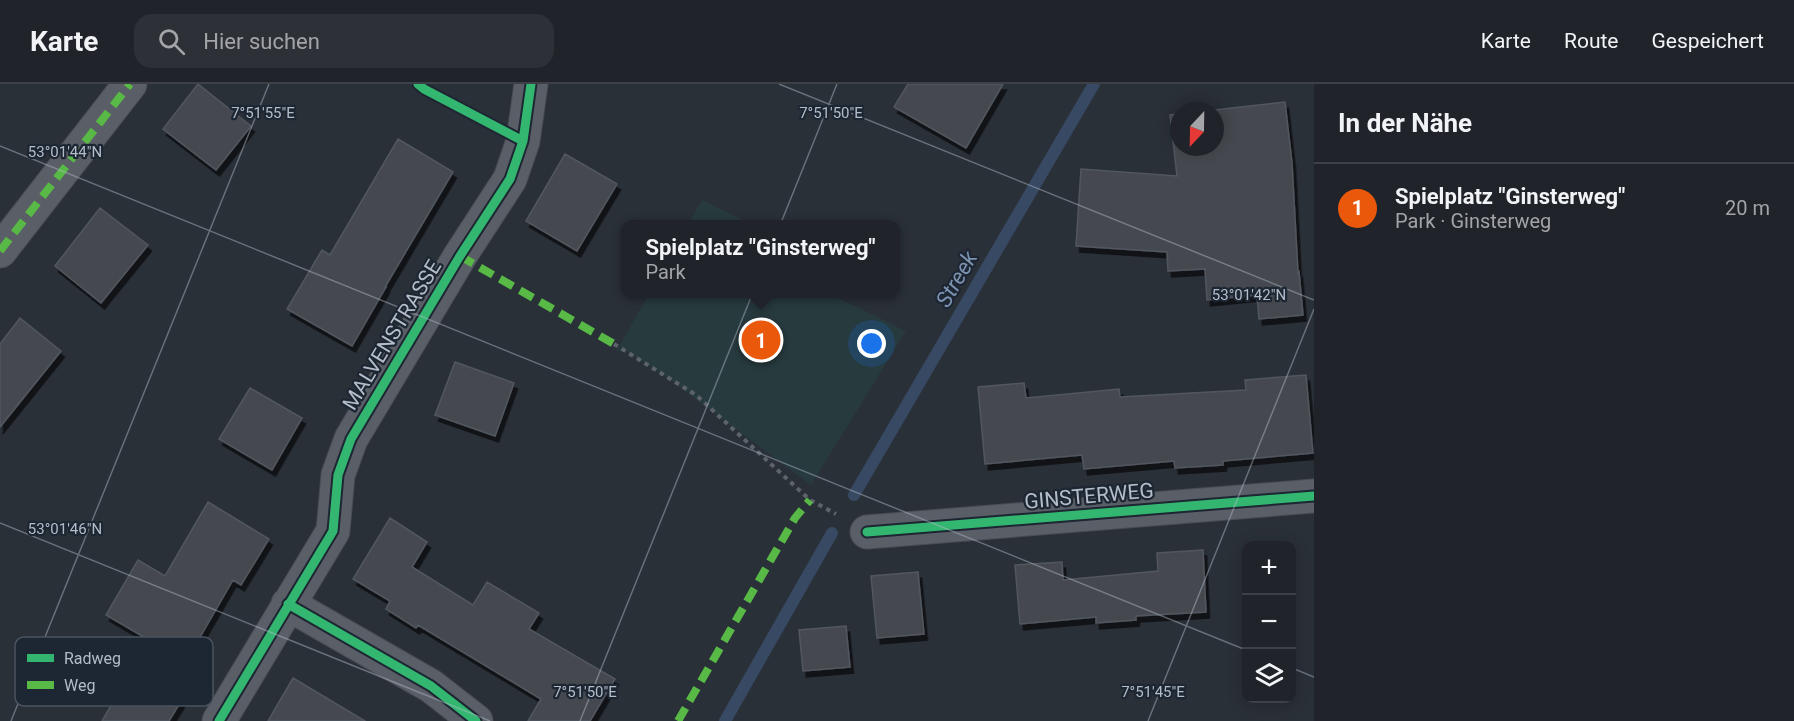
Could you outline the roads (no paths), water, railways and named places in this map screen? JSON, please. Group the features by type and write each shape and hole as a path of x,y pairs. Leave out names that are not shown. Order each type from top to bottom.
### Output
{"street":[{"path":"0,251 130,84"},
{"name":"MALVENSTRASSE","path":"219,721 333,531 338,475 351,439 460,256 510,179 523,141 531,84"},
{"name":"GINSTERWEG","path":"867,532 1314,496"},
{"path":"288,604 431,686 476,721"}],"waterway":[{"name":"Streek","path":"854,495 1094,84"},
{"name":"Streek","path":"725,721 832,533"}],"place":[{"name":"Spielplatz \"Ginsterweg\"","path":"761,340"}]}
